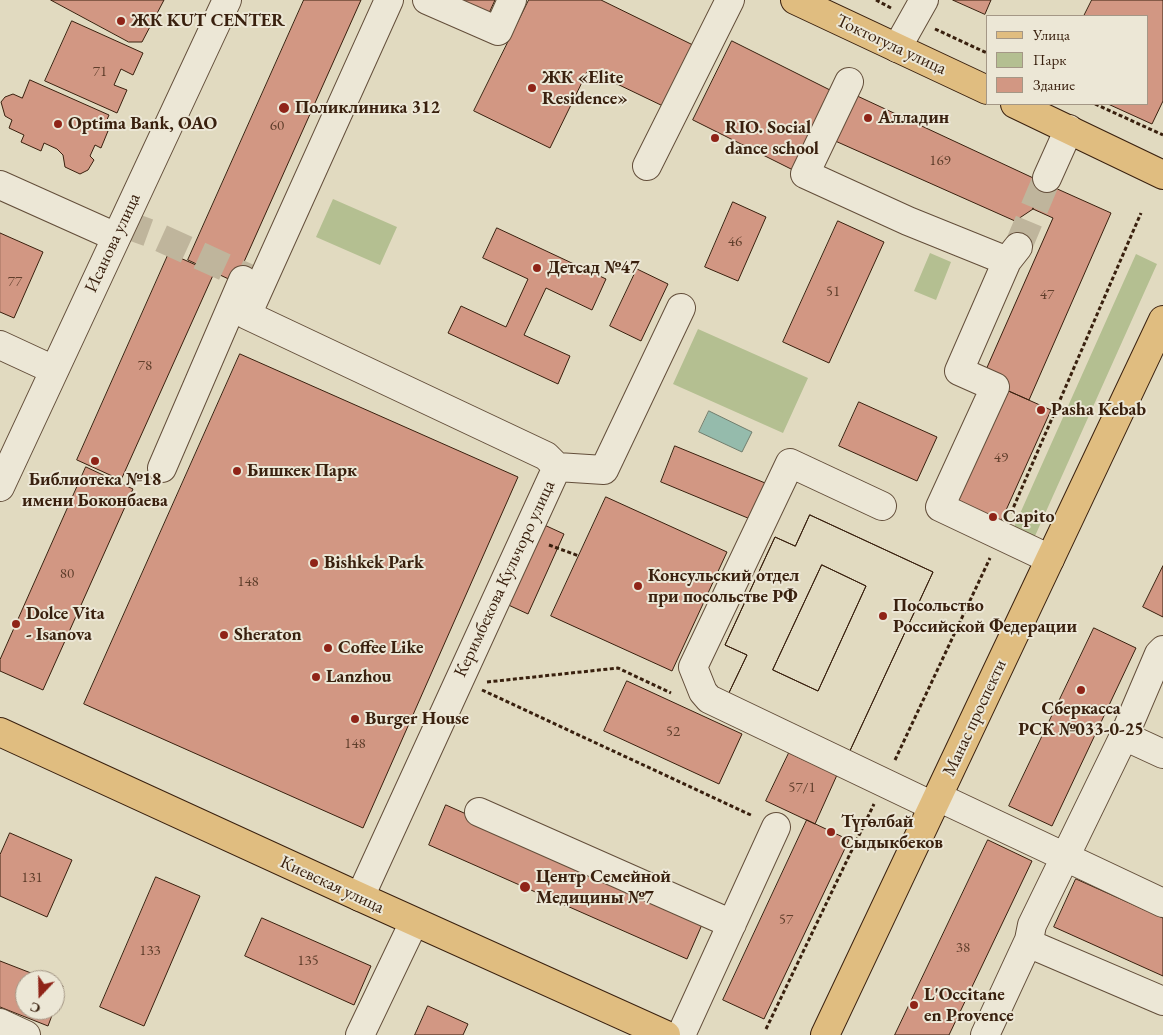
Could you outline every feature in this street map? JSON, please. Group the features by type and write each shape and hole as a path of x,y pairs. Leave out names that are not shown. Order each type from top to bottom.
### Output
{"main road":[{"name":"Токтогула улица","path":"795,0 986,90"},
{"path":"1017,105 1163,175"},
{"name":"Манас проспекти","path":"826,1035 1163,320"},
{"name":"Киевская улица","path":"0,732 360,898 666,1035"}],"street":[{"name":"Исанова улица","path":"0,487 227,0"},
{"path":"389,0 247,315 546,456 557,467"},
{"path":"428,0 498,31 512,0"},
{"path":"647,166 730,0"},
{"path":"897,48 924,0"},
{"path":"849,82 806,174 908,221 1012,254 959,371 995,387 940,507 1050,559"},
{"path":"1047,178 1069,129"},
{"path":"0,185 116,238"},
{"path":"162,468 245,274"},
{"name":"Керимбекова Кульчоро улица","path":"360,898 557,467 604,470 681,308"},
{"path":"0,344 54,370"},
{"path":"882,506 790,463 693,668 703,692 709,699 884,782 936,801 1066,857 1163,903"},
{"path":"985,1035 1029,940 1032,925 1124,736 1159,654 1163,650"},
{"path":"1124,736 1163,754"},
{"path":"479,812 732,924"},
{"path":"681,1035 776,827"},
{"path":"360,1035 414,922"},
{"path":"1029,940 1037,947 1163,1001"},
{"path":"0,1024 26,1035"}],"path":[{"path":"1097,105 1163,136"},
{"path":"766,1029 1000,535 1141,213"},
{"path":"479,683 618,668 671,693"},
{"path":"478,688 776,827"}],"green space":[{"path":"333,199 397,227 380,265 316,237"},
{"path":"930,253 951,262 936,300 914,291"},
{"path":"1136,254 1157,264 1035,536 1014,527"},
{"path":"698,329 808,378 783,433 673,384"}],"shaded area":[{"path":"709,411 752,432 742,452 699,432"}],"building":[{"name":"ЖК KUT CENTER","path":"51,0 164,0 142,42 129,42"},
{"path":"304,0 361,0 235,282 188,260"},
{"path":"435,0 495,0 485,22"},
{"name":"ЖК «Elite Residence»","path":"529,0 601,0 695,46 665,107 588,70 550,148 474,111"},
{"path":"953,0 991,0 985,14"},
{"path":"1092,0 1163,0 1163,101 1152,124 1110,105 1148,105 1148,15 1084,15"},
{"path":"72,21 143,53 133,75 121,69 114,85 127,90 117,113 45,81"},
{"path":"732,41 840,95 801,174 693,120"},
{"name":"Optima Bank, ОАО","path":"30,80 109,115 103,129 108,131 101,148 95,145 90,156 94,160 88,170 80,174 65,167 63,155 57,149 44,143 41,151 21,142 24,135 9,128 12,120 5,116 1,102 5,97 13,94 22,98"},
{"path":"853,94 1044,183 1033,209 1015,221 833,140"},
{"path":"1044,183 1111,213 1029,400 1004,389 985,372 1053,218 1033,209"},
{"path":"733,202 766,217 738,281 705,267"},
{"path":"838,221 884,242 829,363 783,342"},
{"path":"497,228 606,279 592,310 546,288 524,335 570,356 558,384 448,333 461,306 506,327 528,279 483,258"},
{"path":"0,233 43,252 14,318 0,312"},
{"path":"169,253 214,273 121,480 77,460"},
{"path":"637,269 668,284 641,341 610,326"},
{"name":"Bishkek Park","path":"240,354 518,477 363,828 84,704"},
{"path":"1004,389 1051,410 998,528 951,506"},
{"path":"859,402 937,437 917,481 839,446"},
{"path":"675,446 770,485 755,521 661,482"},
{"path":"86,467 133,489 43,690 0,671 0,660"},
{"name":"Консульский отдел при посольстве РФ","path":"606,497 727,552 672,671 551,616"},
{"name":"Посольство Российской Федерации","path":"810,515 933,572 848,755 726,699 747,655 725,645 775,537 795,546","holes":["822,565 866,586 818,691 773,670"]},
{"name":"Посольство Российской Федерации","path":"810,515 933,572 848,755 726,699 747,655 725,645 775,537 795,546","holes":["822,565 866,586 818,691 773,670"]},
{"path":"540,523 564,534 528,614 504,603"},
{"path":"1163,566 1163,617 1143,607"},
{"path":"1094,628 1136,648 1052,826 1009,806"},
{"path":"627,681 742,734 719,784 604,731"},
{"path":"789,753 837,775 815,824 766,801"},
{"path":"446,805 704,920 687,959 429,845"},
{"path":"807,820 849,840 764,1019 723,1000"},
{"path":"10,833 72,860 47,917 0,896 0,855"},
{"path":"988,840 1032,861 949,1035 895,1035"},
{"path":"156,877 200,896 144,1026 100,1007"},
{"path":"1076,879 1163,918 1163,976 1054,927"},
{"path":"262,918 371,966 354,1005 245,956"},
{"path":"0,961 23,970 15,970 15,1013 0,1007"},
{"path":"428,1006 468,1024 463,1035 415,1035"},
{"path":"33,1020 50,1020 48,1026"}],"tunnel":[{"path":"1018,247 1047,178"},
{"path":"122,223 152,234 262,284"}],"place":[{"name":"ЖК KUT CENTER","path":"121,21"},
{"name":"ЖК «Elite Residence»","path":"532,88"},
{"name":"Поликлиника 312","path":"284,108"},
{"name":"Алладин","path":"868,118"},
{"name":"Optima Bank, ОАО","path":"58,124"},
{"name":"RIO. Social dance school","path":"715,138"},
{"name":"Детсад №47","path":"537,268"},
{"name":"Pasha Kebab","path":"1041,410"},
{"name":"Библиотека №18 имени Боконбаева","path":"95,461"},
{"name":"Бишкек Парк","path":"237,471"},
{"name":"Capito","path":"993,517"},
{"name":"Bishkek Park","path":"314,563"},
{"name":"Консульский отдел при посольстве РФ","path":"638,586"},
{"name":"Посольство Российской Федерации","path":"883,616"},
{"name":"Dolce Vita - Isanova","path":"16,624"},
{"name":"Sheraton","path":"224,635"},
{"name":"Coffee Like","path":"328,648"},
{"name":"Lanzhou","path":"316,677"},
{"name":"Сберкасса РСК №033-0-25","path":"1081,690"},
{"name":"Burger House","path":"355,719"},
{"name":"Түгөлбай Сыдыкбеков","path":"831,832"},
{"name":"Центр Семейной Медицины №7","path":"525,887"},
{"name":"L'Occitane en Provence","path":"914,1005"}]}
